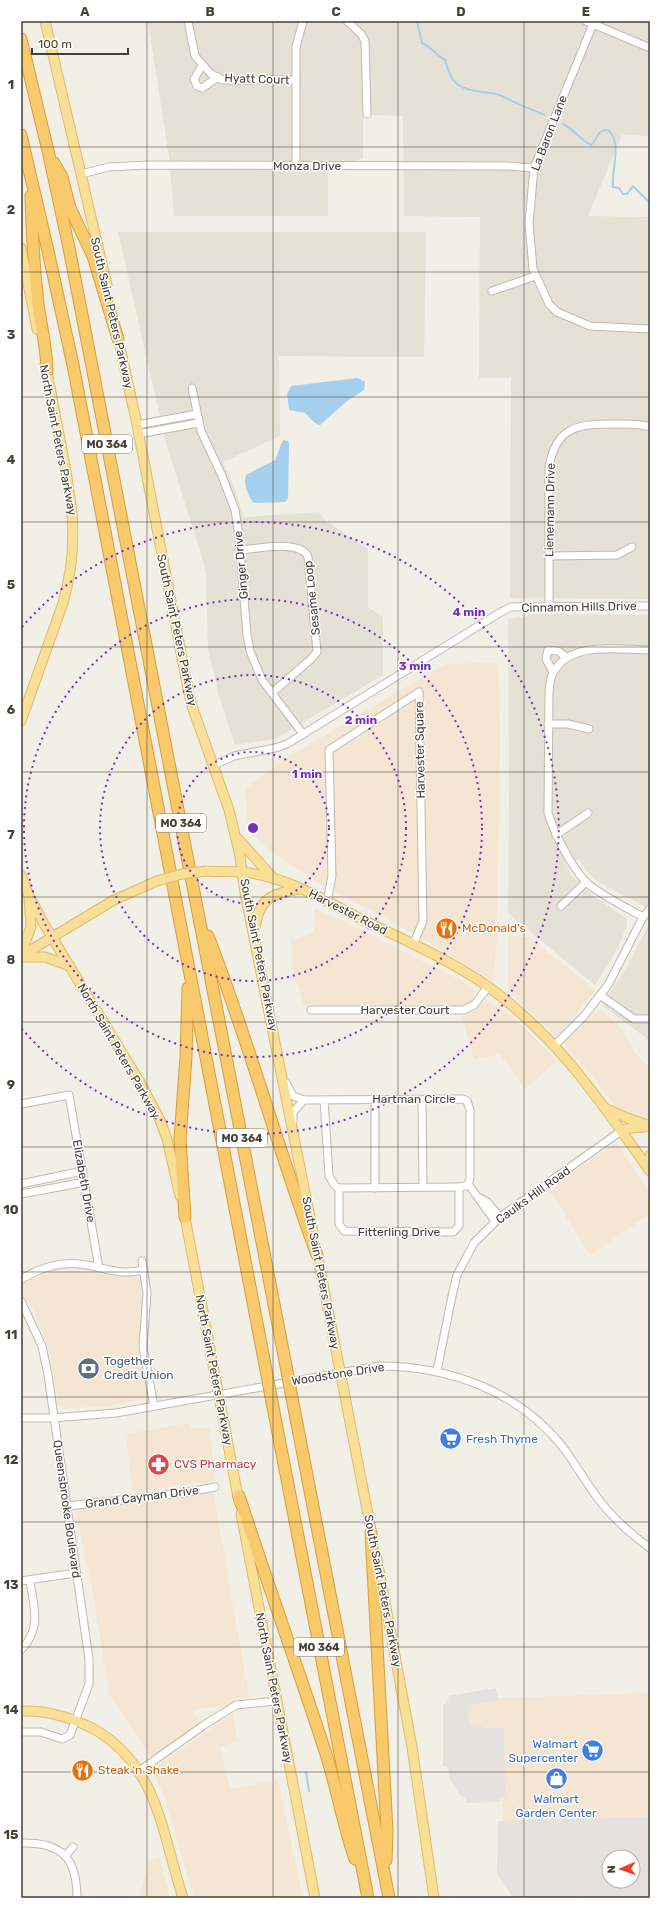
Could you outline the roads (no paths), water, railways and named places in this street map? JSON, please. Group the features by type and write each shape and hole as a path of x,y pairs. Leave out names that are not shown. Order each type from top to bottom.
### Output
{"highway":[{"name":"MO 364","path":"21,39 49,155 81,305 389,1898"},
{"name":"MO 364","path":"21,135 73,365 367,1895"},
{"path":"49,155 62,177 70,208 93,256 118,339"},
{"path":"30,173 32,233 38,305 47,354 47,372"},
{"path":"198,911 223,976 294,1194 317,1255"},
{"path":"185,1217 180,1139 188,1031 188,964"},
{"path":"238,1496 326,1756 338,1798 346,1835 367,1895"},
{"path":"371,1533 387,1831 386,1878"}],"main road":[{"name":"South Saint Peters Parkway","path":"45,21 138,430 188,689 194,711 229,810 236,836 254,937 293,1127 408,1720 434,1898"},
{"name":"North Saint Peters Parkway","path":"21,248 42,355 47,372 72,506 73,553 68,587 21,721"},
{"path":"236,836 274,879"},
{"name":"Harvester Road","path":"21,955 53,938 114,900 157,881 182,874 206,871 242,872 274,879 301,889 453,965 488,987 535,1025 555,1045 582,1077 650,1171"},
{"name":"North Saint Peters Parkway","path":"21,875 29,896 53,938 141,1084 160,1120 172,1157 219,1393 276,1701 315,1898"},
{"path":"254,937 257,914 264,902 272,895 283,891 301,889"},
{"path":"29,896 31,927 21,955 45,957 70,966"},
{"path":"604,1107 650,1127"},
{"name":"Caulks Hill Road","path":"621,1131 650,1127"},
{"path":"650,1155 650,1160"},
{"path":"21,1711 44,1712 75,1720 96,1731 116,1745 139,1771 148,1787 157,1809 183,1898"}],"street":[{"name":"Hyatt Court","path":"188,21 195,56 202,66 223,80 296,80"},
{"path":"296,166 296,47 303,21"},
{"path":"347,21 361,34 365,41 367,114"},
{"path":"590,22 650,48"},
{"name":"La Baron Lane","path":"590,22 534,168 529,223 531,253 535,276 549,304 558,312 590,326 650,329"},
{"name":"Hyatt Court","path":"202,66 194,79 197,86 202,88 218,77"},
{"name":"Monza Drive","path":"80,174 109,168 148,165 507,166 534,168"},
{"path":"492,291 535,276"},
{"name":"Ginger Drive","path":"192,388 198,423 231,498 237,523 248,643 259,675 303,734"},
{"path":"138,430 197,414"},
{"path":"138,430 198,423"},
{"name":"Lienemann Drive","path":"549,607 549,467 552,450 560,437 578,426 590,424 641,424 650,426"},
{"name":"Sesame Loop","path":"240,550 291,546 302,549 308,557 317,652 272,693"},
{"path":"549,556 617,555 632,547"},
{"name":"Cinnamon Hills Drive","path":"214,765 234,756 275,748 287,744 511,607 650,606"},
{"path":"553,672 546,659 548,650 558,651 566,657"},
{"path":"643,917 586,882 556,835 548,813 548,724 549,691 553,672 566,657 592,650 650,650"},
{"name":"Harvester Square","path":"327,902 332,876 329,750 419,692 423,921 413,945"},
{"path":"548,724 568,724 589,729"},
{"path":"556,835 588,813"},
{"path":"561,906 586,882"},
{"path":"555,1045 584,1016 608,985 643,917 650,909"},
{"name":"Harvester Court","path":"311,1010 464,1010 474,1005 488,987"},
{"path":"600,995 634,1019 650,1019"},
{"path":"283,1077 293,1096 304,1100 293,1112 293,1127"},
{"name":"Elizabeth Drive","path":"21,1104 69,1095 99,1268"},
{"name":"Hartman Circle","path":"304,1100 463,1099 468,1103 470,1110 470,1178 468,1184"},
{"path":"324,1100 329,1176 331,1182 335,1186 339,1188 459,1188 468,1184 480,1198 483,1206 497,1219"},
{"path":"375,1100 375,1188"},
{"path":"422,1100 423,1187"},
{"name":"Caulks Hill Road","path":"437,1371 457,1276 474,1243 497,1219 621,1131"},
{"path":"21,1184 83,1171"},
{"path":"21,1194 85,1182"},
{"name":"Fitterling Drive","path":"339,1188 339,1224 344,1231 453,1232 459,1226 459,1188"},
{"path":"142,1261 147,1293 143,1347 154,1406"},
{"path":"21,1280 50,1266 78,1264 118,1273 144,1270"},
{"name":"Queensbrooke Boulevard","path":"21,1301 42,1346 48,1374 53,1418 68,1506 89,1660 89,1684 70,1735 62,1739 42,1732 21,1732"},
{"name":"Woodstone Drive","path":"21,1418 98,1416 219,1393 379,1366 412,1366 437,1371 474,1383 499,1394 529,1414 546,1428 564,1450 594,1494 610,1514 630,1534 650,1548"},
{"name":"Grand Cayman Drive","path":"68,1506 183,1493 215,1487"},
{"path":"21,1581 30,1581 76,1573"},
{"path":"21,1650 33,1634 35,1622 30,1581"},
{"path":"139,1771 204,1725 236,1705 276,1701"},
{"path":"21,1843 42,1844 61,1851 74,1868 77,1881 77,1898"},
{"path":"65,1856 73,1847"}],"water":[{"path":"358,378 365,382 364,390 347,401 320,425 315,423 305,413 289,410 287,394 291,386"},
{"path":"283,440 288,441 289,444 288,498 285,502 254,503 247,490 245,482 246,475 275,460"}],"waterway":[{"path":"417,21 422,43 445,60 450,75 457,84 474,91 497,94 545,115"},
{"path":"563,124 591,145 594,143 601,131 608,130 615,142 616,149 613,187 619,188 623,194 627,194 633,186 650,203"},
{"path":"306,1772 309,1791"}],"place":[{"name":"McDonald's","path":"446,928"},
{"name":"Together Credit Union","path":"89,1368"},
{"name":"Fresh Thyme","path":"450,1439"},
{"name":"CVS Pharmacy","path":"159,1464"},
{"name":"Walmart Supercenter","path":"593,1751"},
{"name":"Steak 'n Shake","path":"83,1770"},
{"name":"Walmart Garden Center","path":"556,1778"}]}
